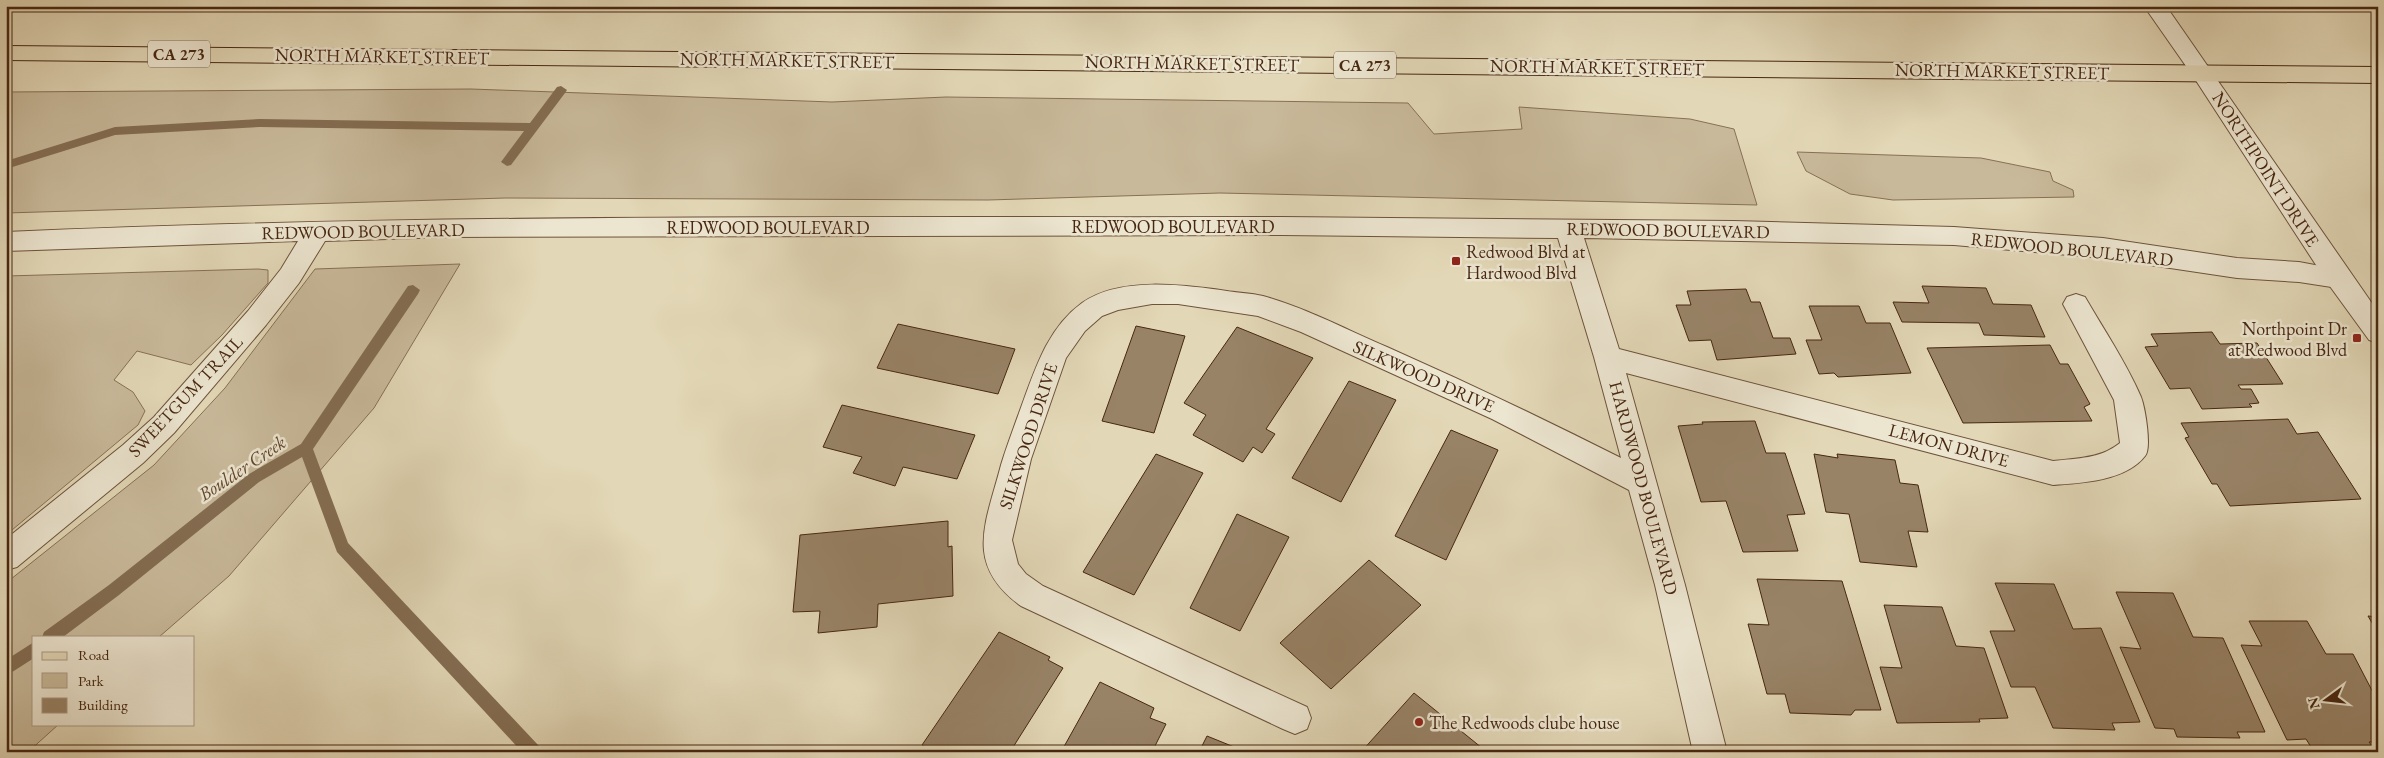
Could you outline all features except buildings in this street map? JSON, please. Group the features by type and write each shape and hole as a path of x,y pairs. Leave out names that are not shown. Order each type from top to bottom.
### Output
{"main road":[{"name":"NORTH MARKET STREET","path":"6,53 2378,75"}],"street":[{"name":"NORTHPOINT DRIVE","path":"2155,6 2203,74 2338,278 2378,332"},
{"name":"REDWOOD BOULEVARD","path":"6,242 450,228 1292,226 1568,228 1954,236 2103,248 2237,268 2299,272 2338,278"},
{"name":"HARDWOOD BOULEVARD","path":"1568,228 1608,357 1670,585 1710,752"},
{"name":"SWEETGUM TRAIL","path":"6,557 133,454 164,424 257,318 290,276 318,232"},
{"name":"SILKWOOD DRIVE","path":"1295,718 1032,596 1015,584 1004,570 997,540 1017,459 1040,390 1054,354 1076,324 1093,309 1115,300 1152,294 1178,294 1261,306 1310,325 1502,411 1642,482"},
{"name":"LEMON DRIVE","path":"1608,357 2053,472 2104,468 2119,462 2135,448 2132,419 2128,399 2076,304"}],"green space":[{"path":"471,89 832,102 946,97 1408,103 1434,134 1522,129 1519,107 1690,119 1734,129 1757,205 1220,193 988,200 505,198 6,213 6,92"},
{"path":"1797,152 1981,158 2050,172 2053,181 2073,190 2074,197 1893,200 1850,194 1806,171"},
{"path":"460,264 374,408 229,576 160,636 32,636 32,726 57,726 28,752 6,752 6,583 154,465 225,388 315,269"},
{"path":"268,270 268,283 222,335 191,365 137,351 114,380 133,392 145,411 138,425 6,535 6,276"}],"waterway":[{"name":"Boulder Creek","path":"507,162 561,90"},
{"path":"6,165 115,131 260,123 499,125 533,127"},
{"name":"Boulder Creek","path":"306,448 413,290"},
{"name":"Boulder Creek","path":"51,636 114,590 254,478 306,448"},
{"path":"306,448 342,547 533,752"},
{"name":"Boulder Creek","path":"6,669 32,650"}],"place":[{"name":"Redwood Blvd at Hardwood Blvd","path":"1456,261"},
{"name":"Northpoint Dr at Redwood Blvd","path":"2357,338"},
{"name":"The Redwoods clube house","path":"1419,722"}]}
